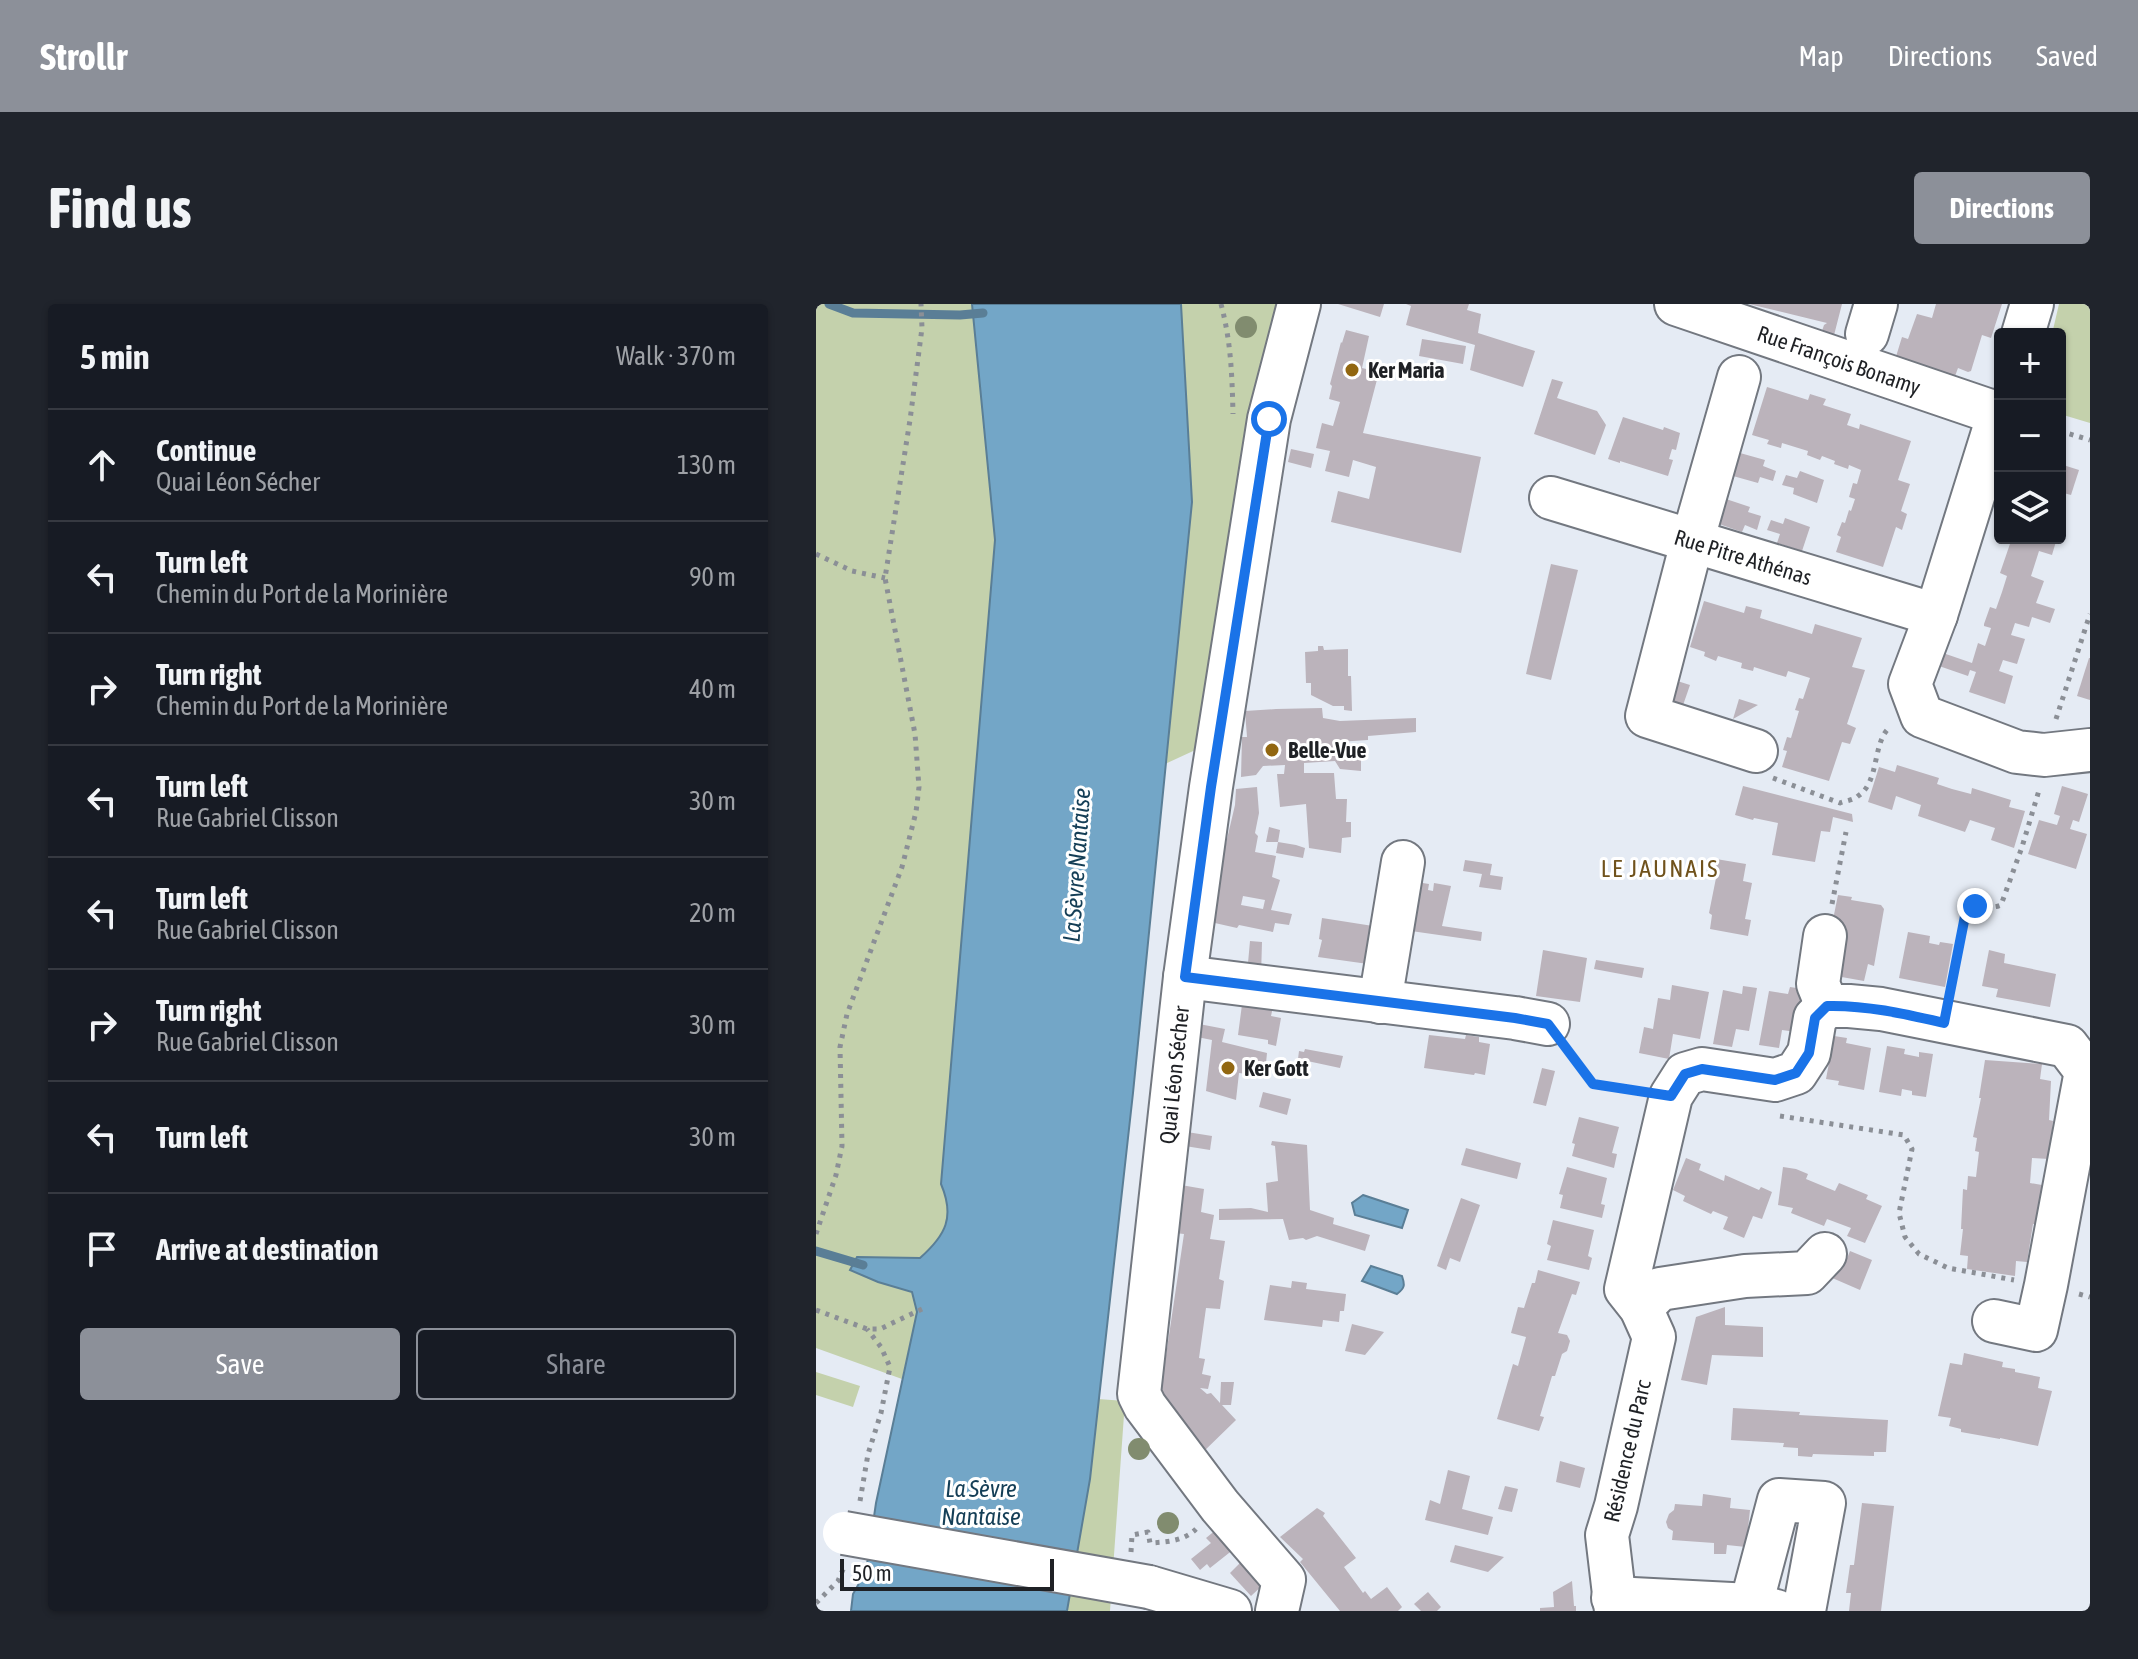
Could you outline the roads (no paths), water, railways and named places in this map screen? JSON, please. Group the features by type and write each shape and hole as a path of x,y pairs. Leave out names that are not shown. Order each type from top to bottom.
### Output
{"street":[{"name":"Quai Léon Sécher","path":"1277,1611 1284,1580 1220,1506 1139,1394 1185,977 1211,787 1269,419 1299,304"},
{"name":"Rue François Bonamy","path":"1676,304 1994,410"},
{"path":"2025,328 2032,304"},
{"path":"1739,377 1647,716 1756,751"},
{"path":"1994,428 1936,615 1910,684 1922,716 2017,752 2044,755 2090,750"},
{"name":"Rue Pitre Athénas","path":"1551,498 1936,615"},
{"path":"1380,1002 1403,862"},
{"path":"1825,936 1818,984 1827,1006"},
{"path":"1185,977 1548,1024"},
{"path":"1634,1299 1671,1096 1685,1074 1702,1069 1775,1080 1796,1073 1809,1053 1815,1018 1827,1006 1849,1006 1881,1009 2067,1046 2086,1071 2036,1330 1994,1321"},
{"path":"1634,1299 1660,1289 1745,1276 1807,1273 1825,1254"},
{"name":"Résidence du Parc","path":"1634,1299 1654,1337 1607,1535 1615,1604 1763,1608 1779,1500 1824,1503 1804,1611"},
{"path":"841,1534 1149,1587 1230,1611"}],"water":[{"name":"La Sèvre Nantaise","path":"972,304 1181,304 1192,502 1133,1093 1090,1479 1067,1611 851,1611 853,1594 866,1571 876,1503 917,1312 912,1292 850,1270 857,1257 920,1258 942,1233 947,1216 941,1184 995,540"},
{"path":"1363,1195 1408,1210 1402,1228 1355,1215 1352,1203"},
{"path":"1371,1266 1402,1276 1402,1290 1397,1294 1362,1281"}],"waterway":[{"path":"829,304 853,313 983,313"},
{"path":"816,1251 863,1265"}],"place":[{"name":"Ker Maria","path":"1352,370"},
{"name":"Belle-Vue","path":"1272,750"},
{"name":"Ker Gott","path":"1228,1068"}],"district":[{"name":"LE JAUNAIS","path":"1660,869"}]}
